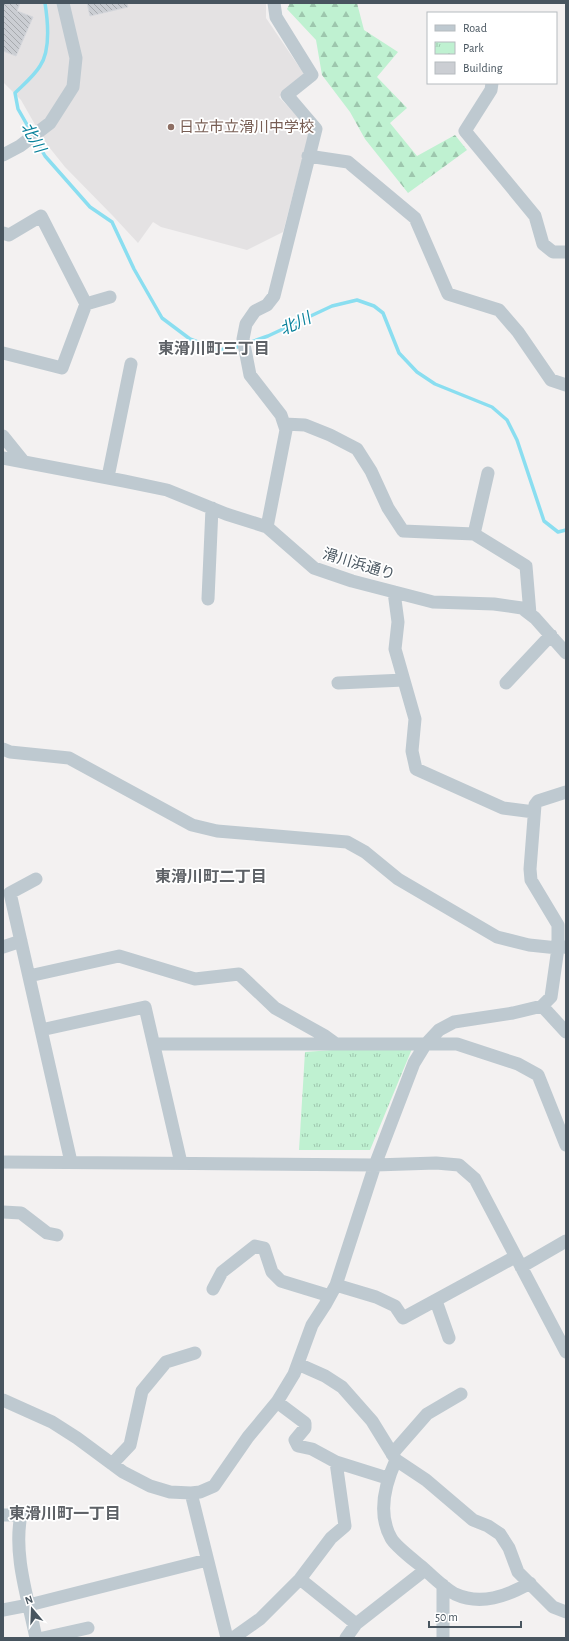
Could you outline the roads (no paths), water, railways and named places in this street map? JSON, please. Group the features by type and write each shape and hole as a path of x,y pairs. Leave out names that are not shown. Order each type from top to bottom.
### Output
{"street":[{"path":"3,155 20,146 50,123 73,87 76,58 63,3"},
{"path":"267,527 286,430 282,415 250,375 243,339 246,324 255,311 267,304 274,296 316,128 287,95 312,75 276,17 274,3"},
{"path":"492,84 491,90 465,131 535,216 543,244 553,252 566,252"},
{"path":"308,156 348,162 415,218 448,294 499,310 518,332 551,380 566,385"},
{"path":"3,233 9,235 41,216 86,304 62,368 3,353"},
{"path":"86,304 110,297"},
{"path":"108,478 130,364"},
{"path":"284,424 305,425 330,435 357,449 371,471 388,508 403,530 474,534 526,566 530,614"},
{"path":"3,436 24,462"},
{"name":"滑川浜通り","path":"3,458 166,490 267,527 314,568 352,582 433,602 494,604 522,608 551,635 566,653"},
{"path":"474,534 488,473"},
{"path":"208,598 212,508"},
{"path":"394,592 398,622 395,649 414,719 412,752 416,770 503,808 534,812"},
{"path":"506,682 551,635"},
{"path":"338,683 404,680"},
{"path":"3,749 10,752 69,758 192,825 217,831 347,842 365,852 398,879 497,937 529,945 562,947"},
{"path":"3,1400 52,1422 77,1438 123,1472 150,1486 170,1492 191,1493 200,1492 214,1486 248,1437 277,1402 294,1374 312,1325 333,1290 375,1165 414,1063 424,1045 439,1030 454,1022 513,1013 542,1006 551,997 562,947 558,925 531,880 530,869 534,812 535,805 538,801 566,792"},
{"path":"36,879 10,893 71,1162"},
{"path":"3,947 21,941"},
{"path":"29,976 119,956 195,979 239,974 275,1008 325,1036 336,1044"},
{"path":"542,1006 566,1032"},
{"path":"41,1030 145,1007 181,1163"},
{"path":"154,1044 457,1044 518,1064 538,1075 566,1146"},
{"path":"3,1162 375,1165 436,1163 459,1165 475,1179 566,1352"},
{"path":"3,1212 21,1212 46,1233 57,1235"},
{"path":"213,1289 222,1272 255,1246 264,1248 272,1272 281,1281 376,1298 395,1306 403,1318 518,1262 566,1241"},
{"path":"436,1301 449,1338"},
{"path":"112,1464 130,1445 142,1391 166,1362 195,1353"},
{"path":"298,1364 325,1376 342,1387 372,1421 394,1457 426,1480 474,1520 488,1526 500,1534 509,1548 518,1572 553,1607 566,1612"},
{"path":"460,1394 428,1414 394,1457 387,1478 383,1498 385,1522 391,1539 443,1585 454,1593 470,1599 488,1599 514,1592 530,1583"},
{"path":"277,1402 305,1423 305,1428 296,1440 298,1446 312,1449 336,1462 387,1478"},
{"path":"233,1638 260,1620 300,1579 331,1538 345,1526 336,1462"},
{"path":"191,1493 227,1638"},
{"path":"3,1514 21,1515 18,1529 19,1555 36,1638"},
{"path":"3,1610 29,1605 207,1560"},
{"path":"346,1638 356,1624 425,1570"},
{"path":"300,1579 356,1624"},
{"path":"443,1585 443,1638"},
{"path":"43,1638 88,1628"}],"waterway":[{"name":"北川","path":"45,3 48,27 46,52 38,70 15,93 18,109 45,156 90,207 112,222 134,269 162,318 190,339 218,350 237,347 268,336 332,306 357,300 374,306 383,313 399,353 417,372 435,384 492,407 507,420 517,440 544,521 558,532 566,530"}],"place":[{"name":"日立市立滑川中学校","path":"171,127"}],"district":[{"name":"東滑川町三丁目","path":"214,348"},
{"name":"東滑川町二丁目","path":"211,876"},
{"name":"東滑川町一丁目","path":"65,1513"}]}
